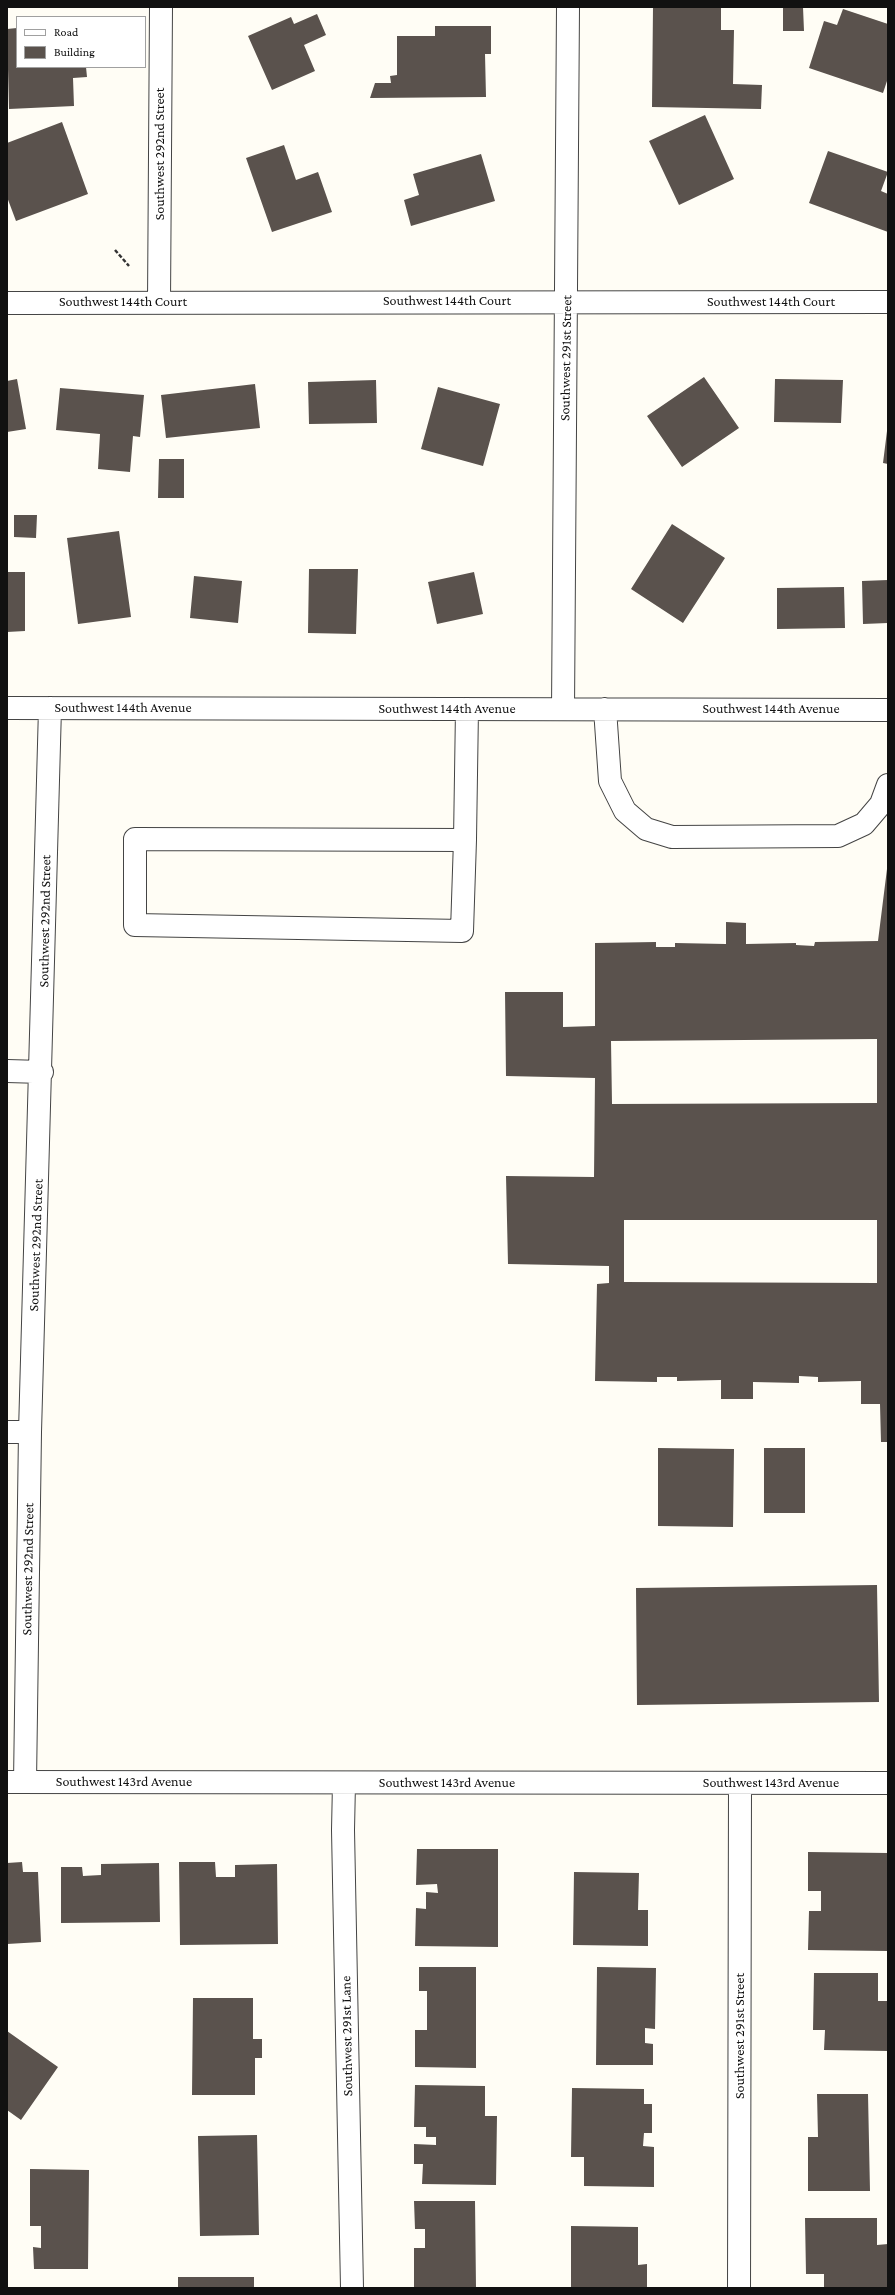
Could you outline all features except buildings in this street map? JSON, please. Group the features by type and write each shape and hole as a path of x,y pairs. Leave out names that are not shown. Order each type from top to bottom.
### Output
{"street":[{"name":"Southwest 292nd Street","path":"159,302 161,7"},
{"name":"Southwest 291st Street","path":"562,710 567,301 568,7"},
{"name":"Southwest 144th Court","path":"7,303 567,301 888,302"},
{"name":"Southwest 144th Avenue","path":"7,708 888,710"},
{"name":"Southwest 292nd Street","path":"16,1782 42,1072 50,708"},
{"path":"465,840 135,839 135,924 462,931 465,840 468,709"},
{"path":"605,709 610,780 625,811 646,830 672,837 838,836 864,824 880,804 888,785"},
{"path":"7,1071 42,1072"},
{"path":"7,1432 30,1432"},
{"name":"Southwest 143rd Avenue","path":"16,1782 888,1783"},
{"name":"Southwest 291st Lane","path":"344,1783 343,1838 352,2288"},
{"name":"Southwest 291st Street","path":"739,2288 740,1783"}]}
